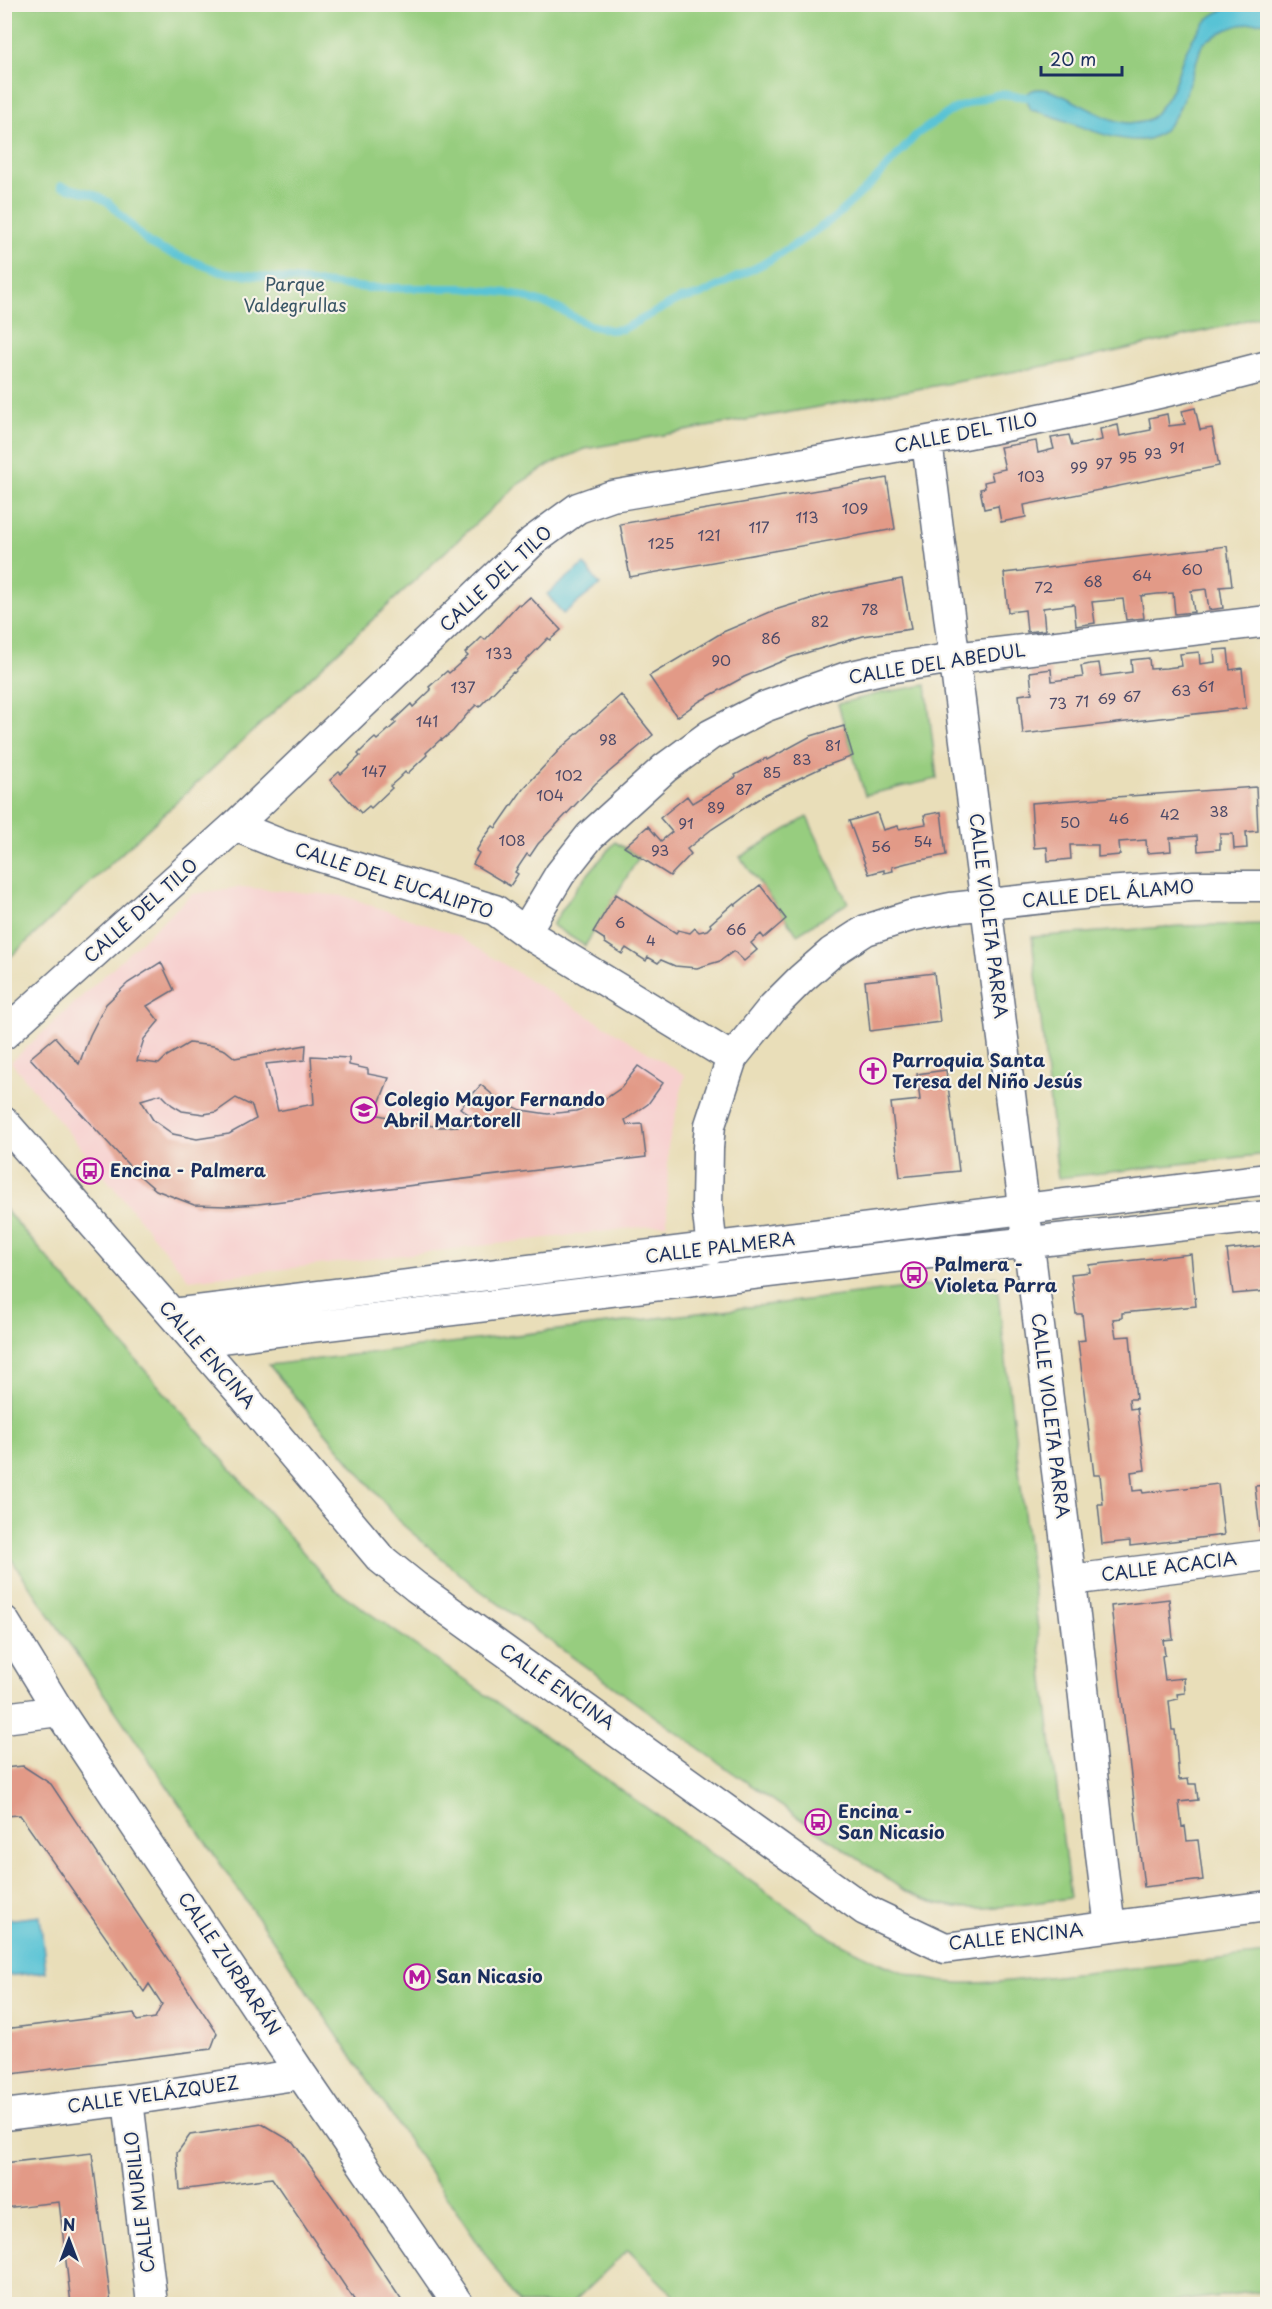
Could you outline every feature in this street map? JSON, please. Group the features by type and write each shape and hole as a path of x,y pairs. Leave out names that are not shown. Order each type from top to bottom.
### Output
{"street":[{"name":"CALLE DEL TILO","path":"4,1034 235,826 533,541 578,508 612,496 927,442 1181,389 1268,366"},
{"name":"CALLE VIOLETA PARRA","path":"927,442 988,904 1071,1580 1110,1926"},
{"name":"CALLE DEL ABEDUL","path":"525,932 560,874 590,836 665,768 710,735 764,707 847,676 955,658 1268,621"},
{"name":"CALLE DEL EUCALIPTO","path":"235,826 282,845 495,910 525,932 732,1058"},
{"name":"CALLE DEL ÁLAMO","path":"712,1249 707,1205 710,1125 732,1058 773,1007 832,952 866,930 910,916 951,908 1091,893 1194,886 1268,886"},
{"name":"CALLE ENCINA","path":"4,1122 172,1314 380,1558 416,1587 865,1910 945,1948 1268,1906"},
{"name":"CALLE PALMERA","path":"172,1314 1268,1179"},
{"name":"CALLE PALMERA","path":"195,1341 1028,1242 1268,1216"},
{"name":"CALLE ACACIA","path":"1071,1580 1268,1555"},
{"name":"CALLE ZURBARÁN","path":"4,1621 59,1711 301,2074 458,2304"},
{"path":"4,1718 59,1711"},
{"name":"CALLE VELÁZQUEZ","path":"4,2115 128,2100 301,2074"},
{"name":"CALLE MURILLO","path":"128,2100 152,2304"}],"shaded area":[{"name":"Colegio Mayor Fernando Abril Martorell","path":"240,887 345,896 456,935 685,1075 668,1146 667,1224 189,1280 11,1062 192,894"}],"green space":[{"name":"Parque Valdegrullas","path":"4,5 1267,5 1267,314 1222,327 1078,360 585,449 549,465 517,485 5,962"},
{"path":"926,685 937,779 865,795 838,704"},
{"path":"807,817 848,903 797,934 740,857"},
{"path":"615,842 639,857 585,946 552,925 578,886"},
{"path":"1267,924 1267,1154 1058,1178 1032,937 1180,926"},
{"path":"4,1208 335,1589 833,1939 877,1962 908,1974 961,1983 999,1982 1267,1954 1267,2290 1157,2304 682,2304 628,2250 571,2304 519,2304 5,1550"},
{"path":"996,1277 1070,1898 1006,1907 966,1908 946,1905 905,1891 729,1770 474,1586 402,1524 269,1365"}],"water":[{"path":"1242,5 1267,5 1267,22 1234,27 1203,43 1179,109 1164,130 1154,137 1128,140 1031,110 1025,95 1033,90 1045,90 1122,122 1137,123 1151,118 1170,93 1185,53 1195,35 1212,16"},
{"path":"584,564 600,585 563,614 547,594"},
{"path":"40,1916 46,1972 5,1976 5,1920"}],"building":[{"path":"1195,408 1200,430 1212,428 1219,466 1024,505 1026,517 1001,522 998,506 984,509 980,489 985,488 984,482 993,480 991,472 1005,469 1000,447 1036,441 1038,453 1054,449 1051,438 1069,435 1072,446 1102,440 1100,429 1118,425 1120,436 1151,430 1149,418 1167,414 1169,426 1185,424 1182,411"},
{"path":"887,478 895,529 630,577 620,524"},
{"path":"1227,546 1232,586 1220,587 1223,608 1209,610 1206,589 1191,591 1194,612 1175,614 1173,593 1157,594 1141,596 1144,618 1126,620 1123,599 1092,602 1095,623 1076,626 1074,604 1043,608 1045,630 1027,632 1025,610 1008,612 1004,573"},
{"path":"902,579 911,629 863,636 792,657 744,677 700,701 677,717 649,676 723,632 775,610 826,594"},
{"path":"530,597 561,630 550,640 548,638 479,707 476,705 453,731 426,753 427,755 407,774 405,772 390,786 392,788 371,808 369,806 361,813 330,780 339,772 341,774 360,756 358,754 366,746 375,738 377,740 396,723 393,721 411,704 413,707 431,690 429,687 468,656 465,653 482,637 485,640 518,604 520,606"},
{"path":"1228,649 1230,670 1242,668 1246,708 1023,734 1019,695 1032,693 1030,672 1051,669 1052,681 1083,677 1081,666 1099,663 1101,676 1132,672 1131,660 1149,658 1150,669 1166,668 1182,666 1180,654 1199,652 1200,664 1215,662 1214,650"},
{"path":"621,695 653,735 596,783 538,844 530,856 527,854 515,872 518,874 510,886 473,864 479,853 476,851 484,838 493,826 496,828 523,789 561,748"},
{"path":"844,726 853,756 823,767 766,794 712,829 687,849 691,854 670,876 624,847 648,826 661,841 672,832 660,818 687,796 692,803 766,758 767,760 811,736"},
{"path":"1256,787 1258,831 1246,832 1247,848 1234,849 1233,834 1220,834 1220,849 1198,851 1197,836 1170,838 1171,851 1147,853 1146,840 1119,842 1120,855 1098,857 1098,845 1070,845 1071,859 1048,861 1047,847 1034,848 1031,803"},
{"path":"941,812 946,855 892,867 893,871 884,873 884,870 869,874 849,821 877,813 883,830 898,826 899,829 926,824 924,815"},
{"path":"760,885 786,919 764,938 761,934 751,943 757,950 744,961 734,951 720,961 697,968 675,966 661,960 658,963 648,957 646,961 626,948 622,954 593,932 616,894 676,933 678,930 690,933 695,928 699,932 707,930 710,924 734,903 735,905"},
{"path":"161,962 174,990 147,1006 159,1021 144,1039 137,1061 159,1064 167,1056 189,1043 213,1046 225,1050 235,1058 306,1045 305,1060 266,1064 278,1111 314,1104 311,1056 349,1058 349,1065 368,1069 368,1074 389,1078 375,1114 441,1127 473,1125 472,1117 460,1108 481,1085 499,1100 521,1110 548,1114 576,1111 599,1103 621,1088 638,1066 663,1083 648,1104 625,1120 627,1125 642,1124 646,1157 258,1204 194,1205 156,1190 134,1171 30,1058 55,1037 79,1064 90,1035 106,1004 128,983","holes":["161,1094 182,1111 204,1114 216,1112 236,1098 252,1106 256,1119 229,1134 197,1139 173,1134 153,1120 141,1100"]},
{"path":"934,973 940,1022 870,1031 865,981"},
{"path":"946,1070 959,1171 900,1177 891,1103 920,1100 917,1074"},
{"path":"1268,1245 1268,1291 1233,1294 1227,1250"},
{"path":"1191,1254 1196,1306 1122,1313 1122,1318 1113,1319 1116,1337 1130,1336 1136,1399 1129,1399 1130,1409 1137,1408 1145,1470 1131,1472 1133,1491 1142,1490 1143,1493 1218,1484 1224,1535 1130,1546 1130,1541 1102,1544 1098,1504 1103,1504 1100,1475 1094,1475 1078,1341 1085,1340 1082,1314 1076,1314 1071,1274 1090,1272 1089,1265"},
{"path":"1268,1485 1268,1530 1260,1531 1255,1486"},
{"path":"1169,1599 1173,1639 1163,1640 1165,1680 1184,1678 1185,1693 1177,1694 1178,1699 1169,1701 1172,1730 1175,1730 1179,1780 1188,1779 1189,1784 1196,1784 1198,1800 1179,1802 1182,1827 1185,1826 1187,1841 1198,1840 1203,1880 1144,1887 1111,1606"},
{"path":"23,1766 51,1784 217,2033 211,2049 4,2075 4,2029 134,2013 137,2021 155,2018 162,2004 149,1984 144,1992 20,1815 4,1816 4,1768"},
{"path":"262,2124 293,2142 337,2203 404,2304 357,2304 272,2178 180,2190 177,2153 190,2135"},
{"path":"92,2153 111,2304 71,2304 59,2202 4,2208 4,2163"}],"waterway":[{"path":"61,186 93,194 108,202 149,243 221,272 367,288 463,288 515,294 555,307 589,325 610,330 623,329 680,299 700,295 763,264 799,242 834,218 874,181 917,134 954,109 1000,94 1035,98"}],"place":[{"name":"Parroquia Santa Teresa del Niño Jesús","path":"873,1071"},
{"name":"Colegio Mayor Fernando Abril Martorell","path":"364,1110"},
{"name":"Encina - Palmera","path":"90,1171"},
{"name":"Palmera - Violeta Parra","path":"914,1275"},
{"name":"Encina - San Nicasio","path":"818,1822"},
{"name":"San Nicasio","path":"417,1977"}]}
